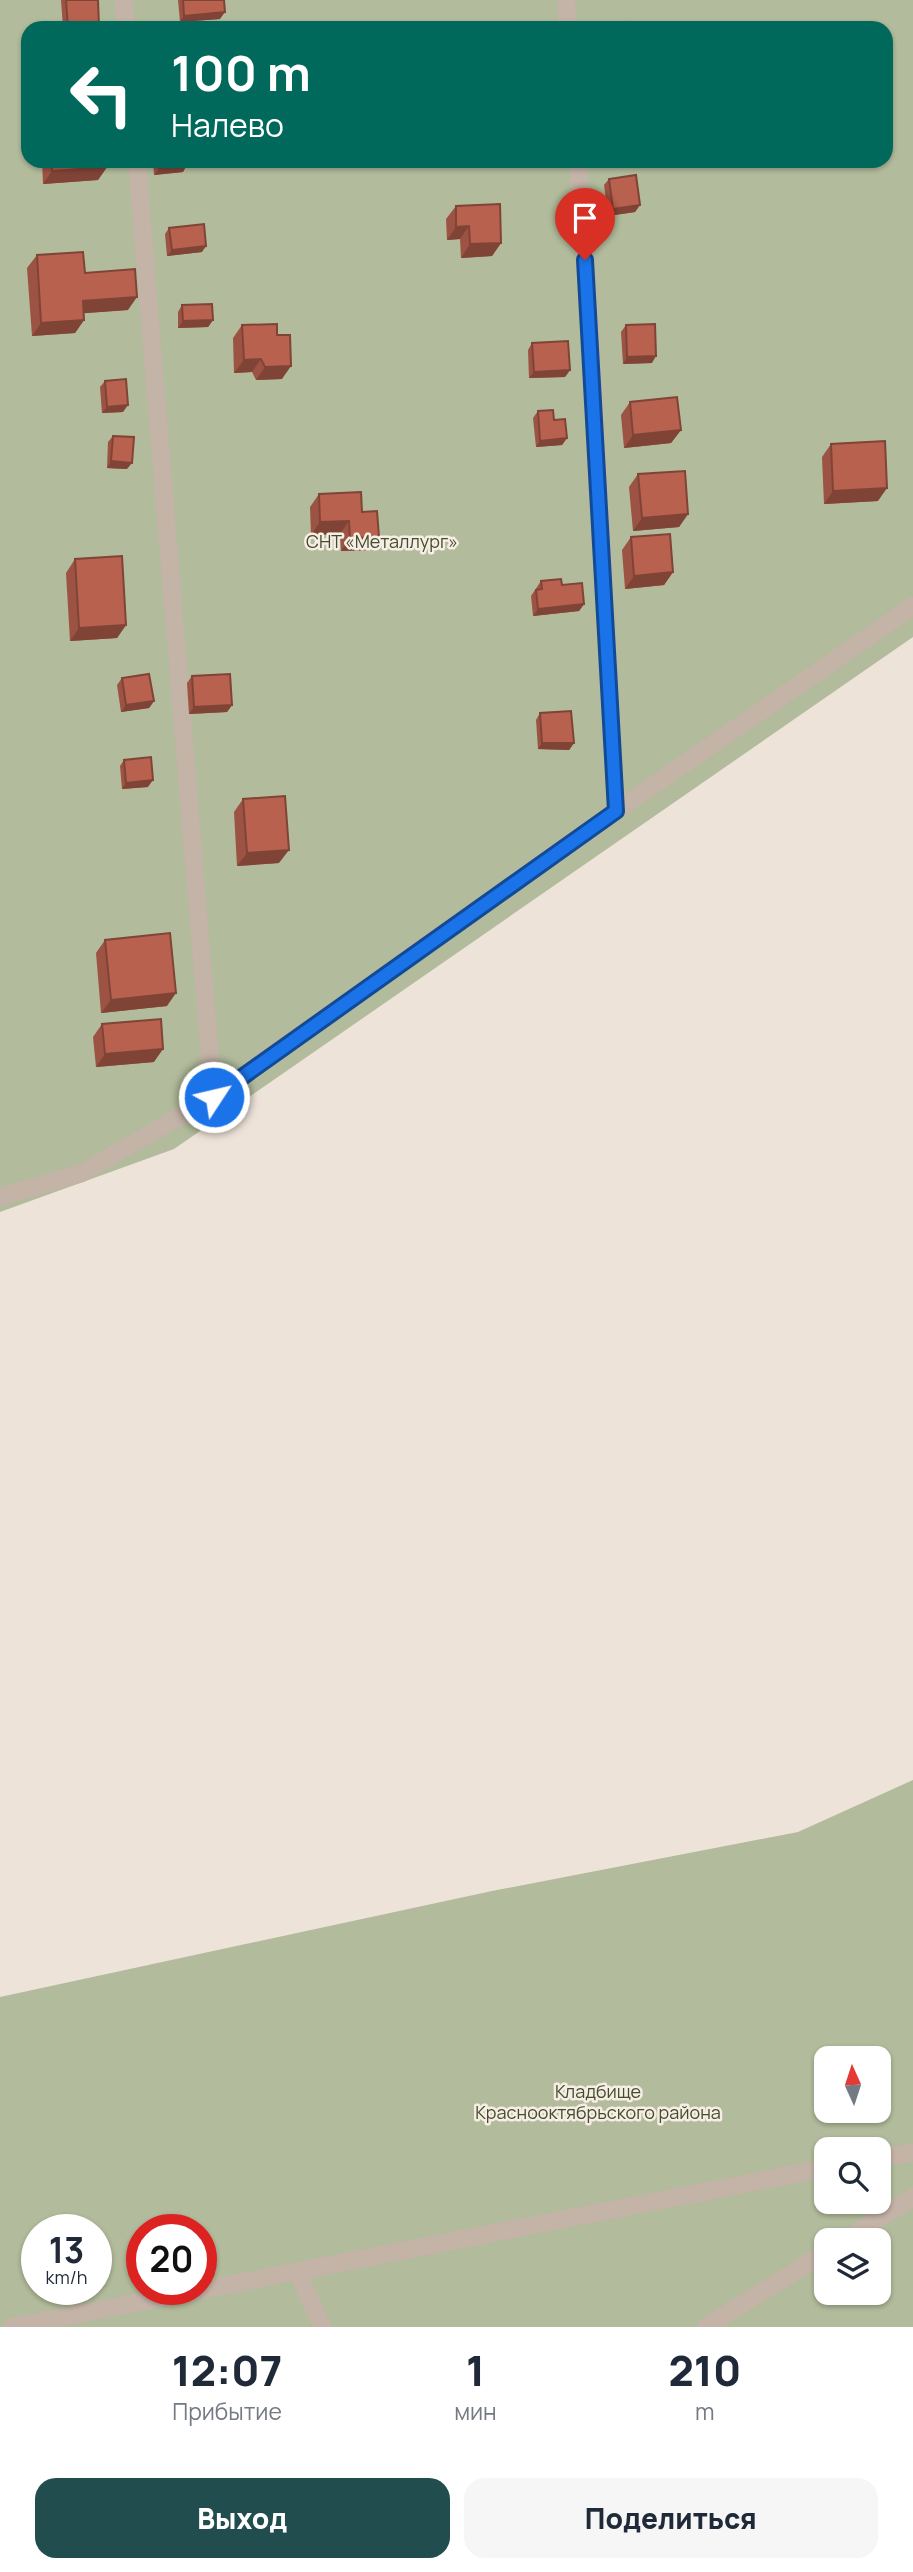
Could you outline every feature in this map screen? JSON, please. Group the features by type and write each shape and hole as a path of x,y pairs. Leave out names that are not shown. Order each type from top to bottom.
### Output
{"lane":[{"path":"123,0 125,21"},
{"path":"566,0 568,21"},
{"path":"138,168 214,1097"},
{"path":"579,168 589,310 616,811"},
{"path":"0,1197 82,1173 214,1097 616,811 913,606"},
{"path":"891,2156 913,2152"},
{"path":"12,2327 814,2170"},
{"path":"864,2228 913,2197"},
{"path":"706,2327 814,2260"},
{"path":"297,2271 322,2327"}],"green space":[{"name":"СНТ «Металлург»","path":"0,0 913,0 913,637 174,1149 0,1212"},
{"name":"Кладбище Краснооктябрьского района","path":"913,1780 913,2327 0,2327 0,1997 492,1891 798,1832"}],"building":[{"path":"66,0 98,0 99,21 68,21"},
{"path":"183,0 224,0 225,12 184,16"},
{"path":"52,168 93,168 52,171"},
{"path":"636,175 640,205 613,209 609,179"},
{"path":"500,204 501,243 470,244 469,226 456,227 456,206"},
{"path":"204,224 206,246 172,250 169,228"},
{"path":"83,252 85,273 135,269 137,297 83,301 84,320 41,323 37,255"},
{"path":"212,304 213,320 183,321 182,305"},
{"path":"277,324 277,335 290,335 291,366 265,367 261,359 244,360 242,325"},
{"path":"655,324 656,356 627,357 626,325"},
{"path":"568,341 570,370 534,372 532,343"},
{"path":"126,379 128,405 107,407 105,381"},
{"path":"677,397 681,430 633,435 630,402"},
{"path":"553,410 554,420 565,419 567,438 540,441 538,411"},
{"path":"113,436 134,437 132,463 111,461"},
{"path":"885,441 887,488 833,491 831,444"},
{"path":"685,471 688,514 642,518 638,474"},
{"path":"361,492 362,512 377,511 379,537 350,538 349,521 320,522 319,494"},
{"path":"670,534 673,572 634,576 631,537"},
{"path":"122,556 126,625 79,628 75,559"},
{"path":"561,579 562,585 582,583 584,604 538,609 536,590 542,589 541,581"},
{"path":"149,674 154,701 126,705 122,678"},
{"path":"230,674 232,705 194,707 192,676"},
{"path":"571,711 574,743 542,743 540,713"},
{"path":"151,757 153,780 126,783 124,760"},
{"path":"285,796 289,850 247,853 243,799"},
{"path":"170,933 176,993 111,1000 105,940"},
{"path":"161,1019 163,1049 105,1054 102,1024"}],"route":[{"path":"214,1097 616,811 585,260"}]}
